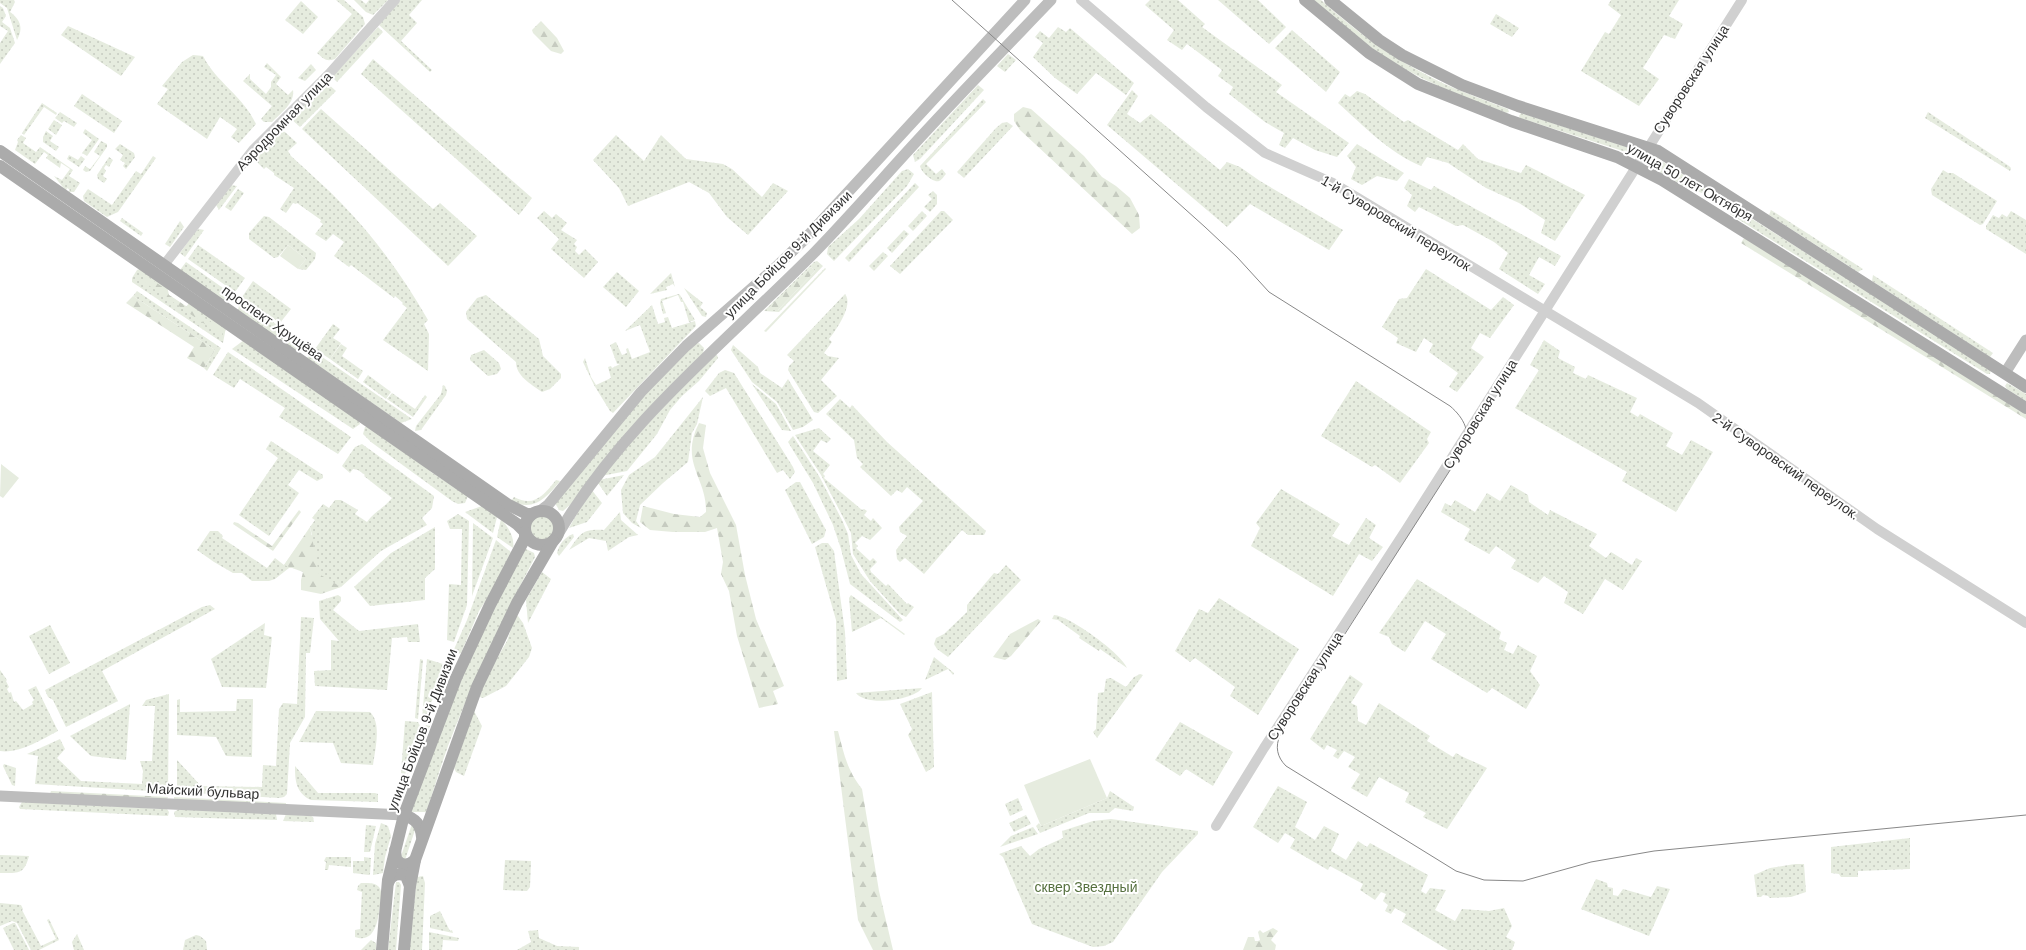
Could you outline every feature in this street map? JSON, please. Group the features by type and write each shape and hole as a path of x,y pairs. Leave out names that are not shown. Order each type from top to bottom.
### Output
{"main road":[{"name":"улица Бойцов 9-й Дивизии","path":"536,513 548,505 641,392 686,346 775,268 803,240 1025,0"},
{"name":"улица Бойцов 9-й Дивизии","path":"404,950 410,886 415,860 477,687 517,603 568,516 592,483 650,415 703,360 816,251 1051,0"},
{"name":"улица 50 лет Октября","path":"1305,0 1369,53 1418,84 1461,102 1595,149 1636,166 1718,214 2026,408"},
{"name":"улица 50 лет Октября","path":"1330,0 1379,40 1402,55 1462,85 1518,106 1648,146 1658,151 1728,198 2026,387"},
{"name":"проспект Хрущёва","path":"0,151 72,208 517,524 525,532"},
{"name":"проспект Хрущёва","path":"0,166 72,208 164,265 507,504 527,514 536,513"},
{"path":"1700,203 1705,204 1713,199 1715,192 1712,187"},
{"path":"1718,214 1716,206 1717,202 1721,199 1728,198"},
{"path":"1995,388 2026,340"},
{"path":"549,512 557,520 559,531 555,539 545,545 536,544 529,540 525,532 526,522 536,513 549,512"},
{"name":"улица Бойцов 9-й Дивизии","path":"382,950 388,883 404,816 456,678 490,605 525,538 525,532"},
{"name":"Майский бульвар","path":"0,796 404,816"},
{"path":"404,816 415,820 420,826 422,838"},
{"path":"395,849 396,859 401,864 409,864 415,860"},
{"path":"388,883 392,876 399,874 406,876 410,886"}],"street":[{"name":"Аэродромная улица","path":"164,265 253,150 329,74 395,0"},
{"name":"1-й Суворовский переулок","path":"1081,0 1206,107 1265,153 1333,183 1544,311"},
{"name":"Суворовская улица","path":"1216,826 1742,0"},
{"name":"2-й Суворовский переулок.","path":"1544,311 1698,404 1877,530 2026,623"}],"green space":[{"path":"0,0 14,0 15,2 10,12 20,24 20,32 17,40 7,8 0,3"},
{"path":"336,0 344,0 363,17 365,24 335,59 327,60 317,53 352,14"},
{"path":"354,0 361,0 366,4 369,0 388,0 373,15 366,12"},
{"path":"400,0 422,0 409,15 417,23 401,41 432,70 430,72 379,25"},
{"path":"1150,0 1178,0 1205,24 1202,27 1282,85 1276,92 1349,143 1337,157 1315,150 1293,138 1285,148 1279,145 1284,133 1265,122 1229,94 1233,87 1218,76 1222,70 1187,44 1182,50 1167,40 1174,30 1145,5"},
{"path":"1218,0 1258,0 1286,27 1269,44"},
{"path":"1314,0 1321,0 1370,40 1409,66 1454,88 1508,109 1509,112 1506,113 1471,100 1437,86 1404,69 1365,44"},
{"path":"1611,0 1679,0 1669,16 1683,24 1675,39 1664,35 1643,68 1659,79 1639,106 1581,71 1605,32 1609,34 1621,15 1608,5"},
{"path":"301,1 318,17 303,34 285,20"},
{"path":"0,6 3,8 6,16 2,22 10,28 15,43 0,64 0,43 8,31 0,26"},
{"path":"1496,14 1519,28 1512,37 1490,24"},
{"path":"541,21 557,38 564,51 561,54 551,51 533,33 532,30"},
{"path":"68,26 135,57 121,76 61,35"},
{"path":"378,27 383,32 337,82 332,77"},
{"path":"1058,27 1066,32 1070,28 1134,83 1126,95 1096,73 1077,94 1055,78 1033,57 1043,43 1035,37 1040,31 1049,38"},
{"path":"1292,30 1340,72 1326,92 1275,48"},
{"path":"1008,54 1016,60 1005,72 997,66"},
{"path":"193,55 203,56 215,74 251,114 256,124 239,143 231,137 237,129 220,117 207,139 157,104 168,89 162,86 182,62"},
{"path":"373,59 532,198 519,215 361,74"},
{"path":"267,63 281,77 276,84 288,95 293,90 290,103 272,122 264,122 261,119 272,106 243,81 250,74 250,79 266,94 276,75 264,67"},
{"path":"311,64 316,70 305,81 298,78"},
{"path":"327,83 336,91 300,127 290,118 323,85"},
{"path":"978,85 984,90 920,159 915,162 913,155"},
{"path":"1132,90 1138,96 1127,114 1140,123 1151,114 1220,170 1227,162 1240,167 1260,181 1343,230 1329,250 1250,204 1227,227 1107,125"},
{"path":"1357,91 1365,94 1404,122 1408,120 1458,150 1463,144 1478,159 1521,173 1526,165 1585,195 1555,241 1541,233 1545,220 1519,203 1486,188 1448,163 1427,157 1421,166 1387,146 1338,103 1345,94 1350,97"},
{"path":"82,94 122,121 114,133 74,106"},
{"path":"983,99 986,102 926,164 936,174 942,169 946,174 939,181 931,179 920,166"},
{"path":"42,103 57,113 56,115 44,107 24,135 22,133"},
{"path":"1023,107 1031,109 1084,156 1102,177 1130,198 1139,215 1140,228 1132,234 1020,130 1014,121 1014,114"},
{"path":"321,109 433,209 440,203 477,236 448,266 302,129"},
{"path":"60,112 77,123 74,127 64,121 62,123 55,118"},
{"path":"1928,112 2009,166 2011,168 2010,171 1925,118"},
{"path":"1521,113 1627,147 1628,150 1626,152 1520,118 1519,116"},
{"path":"54,120 62,125 56,135 48,129"},
{"path":"1007,122 1013,126 964,178 957,172 996,128 1002,123"},
{"path":"85,129 99,139 87,156 82,153 92,140 83,133"},
{"path":"46,131 53,136 50,141 59,147 56,151 43,142 43,137"},
{"path":"282,131 297,143 288,151 291,156 354,217 389,259 419,304 428,320 424,324 429,334 428,371 383,340 407,308 402,304 403,303 395,296 394,298 351,265 349,267 334,256 344,242 333,234 326,241 315,234 323,224 320,222 321,220 297,203 293,203 286,213 280,209 294,188 274,175 274,173 266,167 264,169 256,161 256,157"},
{"path":"21,135 26,138 23,143 36,152 40,147 73,170 69,176 80,183 74,192 68,192 70,190 67,188 66,191 54,176 62,180 70,169 61,163 60,168 46,158 48,155 44,152 35,164 15,150 18,142 17,140"},
{"path":"616,135 644,161 661,135 686,159 723,164 732,169 762,197 773,183 788,191 748,235 727,217 709,193 689,182 628,206 619,188 593,160"},
{"path":"101,141 107,144 107,147 90,171 86,172 83,170 85,166 90,169 100,156 94,152"},
{"path":"120,144 134,153 135,157 126,169 123,166 125,163 120,160 123,155 115,149"},
{"path":"1357,144 1404,173 1397,181 1377,176 1362,185 1351,179 1356,167 1347,156"},
{"path":"69,155 78,160 81,156 85,159 79,167 67,159"},
{"path":"1652,155 1709,192 1705,194 1685,187 1648,165 1646,160"},
{"path":"153,156 156,158 118,212 107,217 84,201 83,196 88,189 112,205 136,171 141,174"},
{"path":"109,157 113,160 109,167 106,165 104,168 106,171 103,176 107,179 104,183 98,179 97,175"},
{"path":"908,169 914,174 907,186 834,261 827,254 828,247 859,219 902,171"},
{"path":"1943,170 1948,173 1953,173 1997,201 1983,224 1980,225 1932,195 1931,189"},
{"path":"1409,179 1431,190 1434,186 1561,256 1555,266 1539,257 1529,275 1545,284 1538,294 1499,269 1508,253 1494,242 1463,225 1456,226 1419,207 1415,212 1407,206 1412,195 1404,188"},
{"path":"915,183 919,187 849,262 845,258"},
{"path":"230,185 237,186 219,210 216,205"},
{"path":"238,189 244,193 231,211 225,207"},
{"path":"933,191 937,195 937,204 930,212 924,207 932,199 928,195"},
{"path":"1731,208 1736,209 1991,369 1990,374 1987,374 1730,214"},
{"path":"1771,210 1863,269 1858,272 1769,215"},
{"path":"544,211 552,218 556,214 567,223 561,230 577,240 574,244 577,247 575,251 579,255 585,249 598,262 584,278 551,249 559,239 537,218"},
{"path":"922,211 927,216 913,231 908,226"},
{"path":"941,211 944,211 953,220 900,274 890,266"},
{"path":"2011,211 2026,220 2026,254 1986,229 1986,226 1993,215 1999,218 2002,214 2007,217"},
{"path":"264,216 269,217 316,253 315,259 306,270 298,269 306,259 288,245 278,257 274,258 249,239 249,233"},
{"path":"122,218 143,233 141,236 120,221"},
{"path":"180,221 184,227 170,247 165,244"},
{"path":"199,229 204,230 185,257 180,253 195,232"},
{"path":"904,230 909,234 892,253 887,248"},
{"path":"1744,238 2026,410 2026,419 1741,243"},
{"path":"198,245 245,278 235,292 188,259"},
{"path":"288,245 306,259 298,269 280,256"},
{"path":"883,252 888,256 874,271 869,266"},
{"path":"817,261 823,266 779,312 764,311 814,262","holes":["811,267 815,271 778,310 767,310"]},
{"path":"186,262 233,295 223,301 180,270"},
{"path":"811,267 815,271 778,310 766,310"},
{"path":"142,268 167,286 169,295 186,307 189,303 226,327 223,343 132,282 132,278 137,270"},
{"path":"825,268 826,269 766,332 764,331"},
{"path":"1426,269 1491,310 1503,297 1514,305 1490,338 1480,333 1471,348 1484,357 1457,392 1449,387 1458,373 1429,352 1433,344 1424,338 1416,352 1396,343 1398,338 1382,327 1399,299 1407,298"},
{"path":"617,272 639,291 626,307 603,287"},
{"path":"671,273 675,287 673,284 666,287 667,290 650,294"},
{"path":"1873,275 1993,353 1990,357 1872,281"},
{"path":"148,277 164,288 169,295 223,330 222,336 144,282"},
{"path":"253,281 291,309 280,323 242,297"},
{"path":"684,288 703,303 700,307 707,313 706,317 702,316"},
{"path":"137,291 221,348 207,371 204,368 215,350 133,296"},
{"path":"679,294 695,320 689,322 683,302 681,302 678,295 662,301 666,313 663,314 660,303 661,299"},
{"path":"845,294 847,299 846,311 840,324 829,339 832,342 824,353 828,356 839,358 821,380 837,396 818,413 814,412 788,370 789,366 794,361 787,355"},
{"path":"486,295 539,339 543,356 561,374 561,378 550,389 542,392 529,383 521,376 516,362 467,319 466,312 477,298"},
{"path":"133,296 215,350 204,368 187,358 194,347 126,303"},
{"path":"240,299 303,343 299,348 294,350 238,311"},
{"path":"652,305 658,324 665,322 664,318 668,317 672,328 695,321 696,326 613,413 610,411 594,385 583,362 585,358 591,377 596,385 611,378 608,367 611,366 612,368 620,364 617,364 610,345 616,342 622,355 627,353 626,349 628,348 632,359 650,352 640,325 625,331"},
{"path":"333,324 340,329 333,338 341,343 330,359 315,349"},
{"path":"244,340 358,418 360,424 353,429 232,349"},
{"path":"1544,340 1560,351 1558,358 1575,367 1573,373 1586,379 1588,375 1637,398 1630,412 1638,417 1640,414 1673,433 1666,446 1682,455 1691,440 1713,452 1676,512 1622,481 1627,472 1515,408 1539,370 1530,365"},
{"path":"699,343 704,348 703,354 571,504 563,511 559,510 555,503 644,394 695,344"},
{"path":"341,344 347,348 342,356 363,371 358,379 330,359"},
{"path":"733,345 758,367 760,373 782,388 788,379 813,420 803,427 793,430 777,402 752,382 731,350"},
{"path":"312,350 412,419 401,423 307,358"},
{"path":"484,350 499,363 501,369 497,374 488,376 470,360 471,355"},
{"path":"228,352 351,437 338,454 279,417 285,408 240,379 234,388 213,375"},
{"path":"717,355 718,358 699,381 682,396 670,410 657,434 627,471 601,476 644,427 713,356"},
{"path":"725,370 734,373 793,467 795,472 790,479 783,470 777,473 726,388 710,396 705,391 719,373"},
{"path":"368,375 391,392 386,399 363,382"},
{"path":"1356,381 1431,432 1427,439 1429,443 1400,483 1375,465 1372,467 1321,436"},
{"path":"2007,383 2026,394 2026,401 2007,389 2005,386"},
{"path":"752,384 776,404 791,431 782,430"},
{"path":"443,385 447,391 446,395 421,430 415,431 416,426 441,394"},
{"path":"392,393 415,409 425,395 427,397 413,417 387,399"},
{"path":"703,397 697,424 692,433 688,462 640,505 636,521 641,528 632,523 623,513 621,490 629,475 655,457"},
{"path":"840,399 850,408 852,405 887,442 986,531 984,535 968,535 962,530 924,574 905,558 900,562 897,559 896,550 907,536 900,532 899,527 923,501 907,487 902,493 897,490 891,496 860,467 863,464 857,458 854,440 826,414"},
{"path":"699,423 706,425 703,448 710,473 736,525 745,575 756,619 784,686 773,691 778,704 759,708 737,636 729,591 721,574 723,562 717,528 705,532 673,532 650,530 640,522 643,506 674,514 700,517 706,512 703,489 695,469 692,449"},
{"path":"371,426 427,467 431,472 468,496 465,503 458,504 452,501 371,442 363,434 365,427"},
{"path":"819,428 831,439 827,443 821,440 813,451 830,465 823,474 825,476 824,478 862,510 864,509 867,511 864,515 871,521 873,518 882,528 870,540 862,536 855,543 858,546 856,548 870,561 873,558 877,562 870,569 871,572 886,586 888,584 907,604 908,603 914,607 906,617 900,614 870,581 853,554 851,533 821,475 795,435"},
{"path":"793,436 819,476 842,520 848,534 851,555 861,574 903,620 900,622 850,584 833,525 813,483 788,442"},
{"path":"271,441 323,475 323,478 317,481 299,470 288,485 299,493 269,536 239,515 278,458 266,449"},
{"path":"362,444 434,496 432,508 422,518 427,525 381,551 341,587 302,567 289,568 275,579 269,581 252,581 242,573 233,573 197,550 210,531 218,531 223,536 222,538 267,568 275,558 284,565 302,540 312,535 310,527 315,520 312,518 323,504 329,508 335,500 341,500 358,510 355,514 367,522 392,498 358,470 353,469 350,473 342,466 355,447"},
{"path":"1,464 19,478 3,498 0,496"},
{"path":"624,475 607,496 598,483 599,480"},
{"path":"556,480 560,481 550,493 539,502 526,505 511,501 514,497 527,501 538,498 547,491"},
{"path":"796,482 800,482 826,530 824,537 812,544 785,490"},
{"path":"1511,485 1528,495 1529,502 1548,515 1550,510 1597,534 1589,546 1606,558 1611,552 1632,565 1636,558 1642,561 1623,590 1605,579 1583,614 1564,603 1568,592 1544,576 1538,583 1511,568 1516,560 1496,546 1489,554 1464,540 1470,529 1441,512 1445,503 1451,506 1455,500 1475,512 1487,493 1500,501"},
{"path":"591,489 602,503 587,522 569,528"},
{"path":"1281,489 1340,524 1332,536 1349,545 1366,518 1376,525 1369,538 1383,547 1372,561 1359,554 1333,596 1251,546 1260,528 1256,523"},
{"path":"482,506 497,517 493,533 465,512"},
{"path":"299,510 301,512 273,551 233,524 234,522 238,523 272,546"},
{"path":"620,512 621,520 638,535 629,537 608,551 606,541 589,538 569,550 583,533 591,530 604,530"},
{"path":"458,514 469,521 467,605 454,642 447,640 449,584 461,585 462,529 450,529 447,521"},
{"path":"542,515 552,518 555,528 552,538 542,541 532,538 529,528 532,518"},
{"path":"501,519 512,536 513,548 497,537"},
{"path":"473,523 493,538 472,596"},
{"path":"310,527 319,574 341,587 321,594 301,590 303,572 284,565"},
{"path":"435,527 435,569 425,578 425,600 370,606 354,587 391,553"},
{"path":"573,534 574,537 559,556 557,553 561,544 567,537"},
{"path":"496,540 511,552 492,591 479,611 461,653 451,656 467,620"},
{"path":"822,543 828,543 834,551 845,632 847,679 837,681 836,620 815,547"},
{"path":"526,549 534,553 535,557 500,627 468,697 448,746 426,812 410,812 460,679 523,550"},
{"path":"1006,565 1021,580 948,657 937,649 934,644 936,638 944,634 967,612 967,605 994,573 998,574"},
{"path":"542,572 551,579 528,623 526,600"},
{"path":"1417,579 1501,632 1499,639 1507,643 1504,650 1513,654 1518,645 1537,656 1530,671 1540,685 1526,709 1492,688 1487,693 1431,659 1446,634 1425,621 1405,652 1392,644 1389,637 1379,633"},
{"path":"338,595 341,597 341,601 333,610 359,631 418,624 420,642 408,642 407,637 392,638 387,690 315,686 314,671 331,670 331,640 339,641 320,619 319,601"},
{"path":"851,595 905,634 904,635 881,618 852,632 849,598"},
{"path":"1219,598 1299,649 1258,715 1230,696 1235,687 1195,658 1190,662 1175,651 1199,609 1208,613"},
{"path":"210,605 215,609 102,671 118,701 66,727 53,700 48,697 45,690 202,607"},
{"path":"1054,615 1062,617 1095,637 1116,654 1127,668 1100,649 1099,651 1079,638 1080,636 1058,620 1052,619"},
{"path":"518,616 523,623 532,648 529,657 506,686 483,698 480,697 479,695 488,674 507,641 515,617"},
{"path":"301,617 314,618 310,653 306,653 305,717 290,743 287,794 284,797 279,798 177,792 177,760 201,786 262,787 263,765 276,766 279,709 283,703 297,704"},
{"path":"1038,619 1041,621 1011,656 1005,660 993,657 1010,634"},
{"path":"265,623 264,635 272,637 266,688 222,687 211,659"},
{"path":"50,625 70,663 49,674 29,636"},
{"path":"934,657 954,673 953,675 948,669 925,680"},
{"path":"420,659 423,660 418,719 415,718"},
{"path":"427,659 446,665 424,721 422,719"},
{"path":"0,670 7,680 6,681 9,687 7,689 9,693 11,692 14,702 16,701 23,710 33,704 32,702 34,700 28,690 36,686 58,731 22,748 0,751"},
{"path":"1140,674 1143,675 1097,738 1093,732 1096,729 1098,693 1104,692 1106,679 1111,678 1126,687 1134,677"},
{"path":"1350,675 1363,684 1351,703 1357,706 1358,721 1366,725 1379,703 1430,736 1427,741 1453,757 1456,753 1487,768 1447,829 1423,817 1426,813 1405,802 1409,793 1379,777 1367,797 1351,788 1360,774 1348,767 1355,757 1344,751 1338,759 1333,756 1337,750 1327,745 1324,750 1310,739"},
{"path":"922,688 910,696 900,699 879,701 869,700 856,693"},
{"path":"932,692 934,767 926,772 908,735 912,729 900,704"},
{"path":"169,694 168,792 35,784 38,756 27,754 60,739 65,749 57,758 81,781 142,784 143,771 140,761 152,761 155,706 142,706 146,700"},
{"path":"180,699 180,712 236,711 237,699 253,699 252,757 226,756 216,737 177,735 177,700"},
{"path":"130,704 126,760 91,756 70,736"},
{"path":"316,711 370,712 374,717 377,730 373,765 341,763 333,743 299,742"},
{"path":"474,711 482,726 464,776 456,772 454,768"},
{"path":"405,721 418,722 421,728 405,774 401,773"},
{"path":"1180,722 1233,752 1213,786 1186,769 1180,776 1155,760"},
{"path":"426,725 430,726 406,778"},
{"path":"834,731 838,731 849,768 862,789 879,891 893,950 873,950 858,920"},
{"path":"1090,759 1107,798 1041,826 1024,785"},
{"path":"4,764 16,768 15,786 12,785 3,766"},
{"path":"295,766 318,793 375,793 378,794 378,802 311,800 302,794 297,786"},
{"path":"1278,786 1307,802 1295,827 1315,840 1324,826 1339,834 1331,851 1346,860 1358,841 1367,847 1370,843 1428,875 1421,891 1426,894 1430,888 1446,890 1435,910 1455,921 1462,909 1489,911 1504,908 1512,926 1506,937 1515,942 1512,950 1448,950 1402,922 1406,914 1395,908 1391,914 1385,911 1388,905 1383,901 1386,894 1381,892 1375,900 1360,890 1363,884 1330,866 1328,870 1290,848 1295,839 1285,833 1278,843 1253,827"},
{"path":"51,791 168,797 167,800 50,794"},
{"path":"1110,791 1134,807 1133,811 1115,808 1109,813 1089,813 1040,833 1036,826 1039,823 1041,826 1107,798"},
{"path":"174,797 286,803 286,806 174,800"},
{"path":"1018,798 1023,810 1010,816 1005,804"},
{"path":"22,802 167,809 169,812 168,816 20,809 19,807"},
{"path":"179,809 276,814 277,820 175,817 174,812"},
{"path":"286,814 311,816 313,817 314,822 283,821"},
{"path":"1026,815 1031,824 1014,832 1009,823"},
{"name":"сквер Звездный","path":"1111,819 1198,831 1198,834 1162,872 1113,942 1104,946 1093,947 1032,924 1003,857 999,854 1021,846 1030,856 1039,849 1063,838 1062,831 1093,821"},
{"path":"381,823 388,826 391,836 385,857 383,873 373,875 375,844"},
{"path":"412,824 416,827 405,860 401,856"},
{"path":"366,825 376,826 370,852 364,852"},
{"path":"1033,827 1038,834 1000,847 1011,836"},
{"path":"1910,838 1910,869 1858,871 1858,877 1841,877 1839,874 1831,873 1831,847"},
{"path":"0,855 29,856 25,867 19,872 0,873"},
{"path":"326,857 351,857 351,867 329,865 328,870 325,870 326,862 324,861"},
{"path":"364,857 371,858 370,874 353,873 353,861 364,861"},
{"path":"505,860 531,861 530,887 527,891 503,890"},
{"path":"1804,864 1806,892 1791,897 1770,898 1763,895 1761,897 1757,897 1754,875 1770,868"},
{"path":"423,876 425,883 422,950 409,950 417,877"},
{"path":"1596,879 1607,883 1608,887 1613,888 1613,895 1618,896 1623,889 1651,897 1657,886 1670,889 1649,936 1581,909"},
{"path":"396,882 399,882 401,885 396,950 388,950"},
{"path":"361,883 375,884 381,891 378,918 374,929 367,937 362,938 355,937 355,930 360,929 362,892 357,890"},
{"path":"0,903 21,905 22,910 41,946 56,939 47,920 49,919 59,940 39,950 31,950 17,923 12,921 0,926"},
{"path":"440,911 450,931 452,930 453,933 430,928 430,916"},
{"path":"15,923 29,950 14,950 3,928"},
{"path":"1273,928 1278,931 1271,940 1276,945 1275,950 1243,950 1248,937 1254,937 1255,941 1258,941 1260,940 1258,932 1260,930 1263,933"},
{"path":"538,930 539,938 557,946 579,947 579,950 517,950 531,942 528,931"},
{"path":"429,932 459,938 458,941 443,940 442,950 429,950"},
{"path":"77,934 84,950 74,950 72,942"},
{"path":"196,935 200,936 206,941 207,950 183,950 185,940"},
{"path":"371,940 376,943 376,950 361,950"}],"tram line":[{"path":"952,0 1205,227 1237,257 1269,292 1450,406 1463,421 1467,432 1466,444 1463,450 1280,735 1277,748 1279,755 1286,766 1456,871 1484,880 1523,881 1591,862 1654,851 2026,815"}]}
